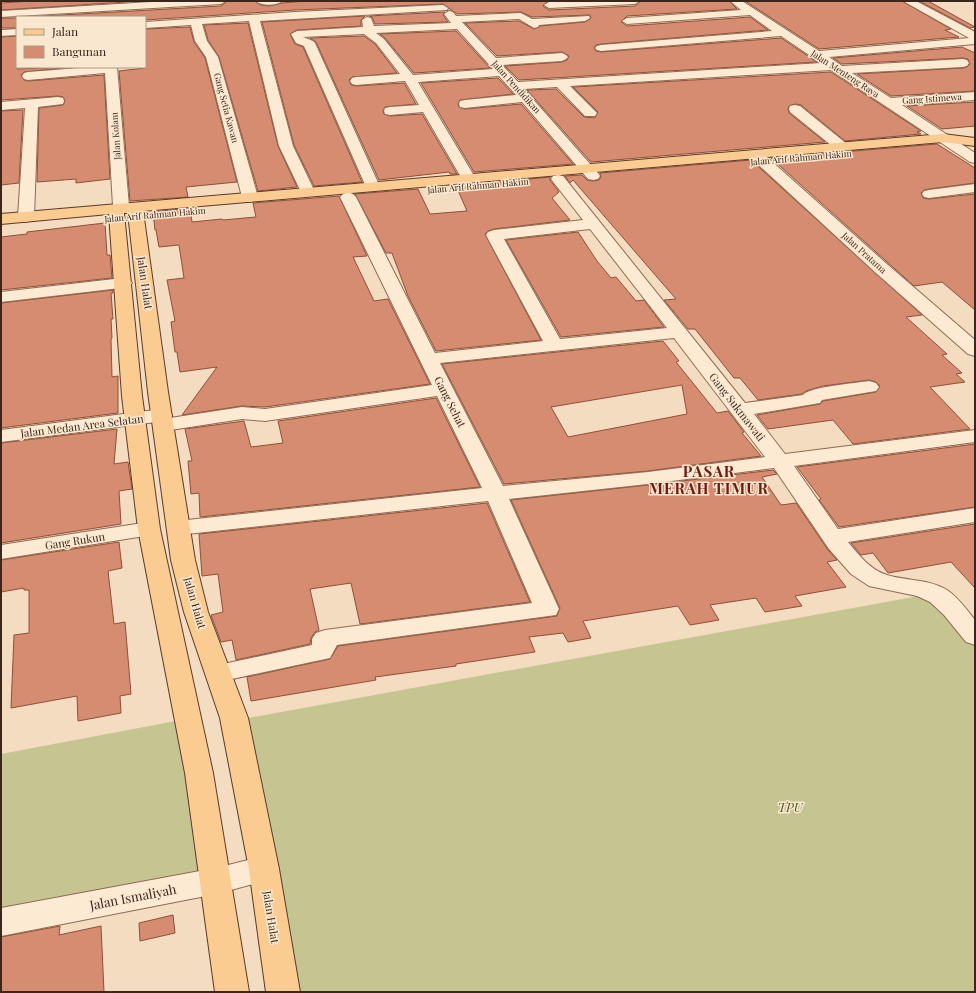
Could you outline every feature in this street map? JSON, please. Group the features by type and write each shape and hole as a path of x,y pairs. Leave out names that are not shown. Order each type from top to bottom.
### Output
{"main road":[{"name":"Jalan Arif Rahman Hakim","path":"1,229 250,197 469,179 590,172 949,142"},
{"name":"Jalan Arif Rahman Hakim","path":"758,158 842,147 949,142"},
{"path":"949,142 972,142"},
{"name":"Jalan Arif Rahman Hakim","path":"1,219 348,197 558,179 590,172"},
{"name":"Jalan Halat","path":"125,212 123,283 134,419 149,529 199,773 232,992"},
{"name":"Jalan Halat","path":"125,212 163,420 183,560 196,612 234,718 264,869 283,992"}],"street":[{"path":"1,14 221,1"},
{"path":"261,1 277,1"},
{"path":"353,4 420,1"},
{"path":"549,5 635,1"},
{"name":"Jalan Menteng Raya","path":"735,1 975,159"},
{"path":"908,1 975,37"},
{"path":"146,25 439,5"},
{"name":"Jalan Pendidikan","path":"439,5 457,22 503,72 590,172"},
{"path":"627,20 751,12"},
{"path":"373,187 309,43 300,41 297,34 368,25 457,22 521,16 532,23 597,17"},
{"path":"254,18 286,146 308,192"},
{"name":"Gang Setia Kawan","path":"195,21 200,41 212,57 250,197"},
{"path":"368,25 370,34 380,41 409,78 469,179"},
{"path":"1,33 16,32"},
{"path":"601,48 783,33"},
{"path":"816,55 975,41"},
{"path":"490,58 552,48"},
{"path":"490,58 562,57"},
{"path":"515,86 646,78 963,63"},
{"path":"633,66 646,78"},
{"path":"28,76 111,68"},
{"name":"Jalan Kolam","path":"111,68 125,212"},
{"path":"797,76 840,70"},
{"path":"356,82 503,72"},
{"path":"560,83 590,113"},
{"name":"Gang Istimewa","path":"889,102 975,96"},
{"path":"465,104 526,98"},
{"path":"1,106 58,101"},
{"path":"26,217 32,103"},
{"path":"902,111 975,104"},
{"path":"390,111 426,108"},
{"path":"795,109 842,147"},
{"name":"Jalan Pratama","path":"758,158 882,270 975,350"},
{"name":"Gang Sukmawati","path":"558,179 779,460 852,562 868,576 882,583 924,589 940,597 975,636"},
{"path":"929,194 975,188"},
{"name":"Gang Sehat","path":"218,674 321,652 324,648 325,639 329,638 547,608 496,494 348,197"},
{"path":"554,345 494,234 593,224"},
{"path":"1,297 123,283"},
{"path":"428,359 678,332"},
{"path":"740,410 810,400 814,398 812,396 814,395 869,387"},
{"name":"Jalan Medan Area Selatan","path":"1,436 134,419 163,420 242,413 265,415 443,389"},
{"path":"178,528 288,515 648,478 975,436"},
{"path":"833,537 975,514"},
{"name":"Gang Rukun","path":"1,552 149,529"},
{"name":"Jalan Ismaliyah","path":"1,922 216,881 264,869"}],"green space":[{"name":"TPU","path":"919,596 941,604 975,645 975,992 289,992 248,718"},
{"path":"181,720 198,876 1,918 1,754"}],"building":[{"path":"31,1 143,1 1,10 1,3"},
{"path":"227,1 255,1 261,5 269,6 282,3 306,1 548,1 543,6 549,10 635,6 641,1 729,1 737,9 627,16 621,22 627,26 750,17 768,30 601,44 596,45 594,48 596,51 601,52 781,38 817,62 519,80 505,66 562,62 567,60 569,56 562,52 497,56 465,23 519,21 534,29 540,26 585,22 591,18 590,15 532,17 521,12 457,14 443,4 295,10 146,20 146,16 44,16 221,6"},
{"path":"745,1 902,1 951,29 945,30 959,37 819,49"},
{"path":"919,1 928,1 975,27 970,28"},
{"path":"445,12 443,15 448,22 375,24 372,17 369,16"},
{"path":"365,16 361,20 361,26 297,30 290,34 295,44 303,47 362,182 314,186 294,145 262,22"},
{"path":"1,18 16,18 16,28 1,28"},
{"path":"248,23 278,146 297,187 258,191 219,57 208,40 204,25"},
{"path":"190,27 194,42 205,58 237,182 186,187 188,197 130,201 119,71 146,68 146,29"},
{"path":"456,31 490,68 414,73 380,34"},
{"path":"16,36 17,69 63,68 24,72 21,75 24,80 28,81 104,75 110,179 76,183 76,179 37,182 39,108 63,105 65,101 63,97 58,96 1,100 1,37"},
{"path":"364,36 375,44 397,73 352,77 349,80 351,85 404,83 416,104 385,107 383,111 384,114 390,116 422,114 457,174 450,174 449,172 379,180 316,42 310,38"},
{"path":"962,47 975,53 975,91 891,96 857,74 963,68 970,64 968,59 842,64 833,58"},
{"path":"831,72 921,131 917,132 921,134 845,141 801,105 795,104 789,106 789,113 825,142 591,162 527,90 556,89 584,117 595,118 598,112 573,87"},
{"path":"498,78 513,94 460,100 458,104 459,107 465,109 521,104 573,164 474,172 421,83"},
{"path":"975,102 975,126 942,129 907,106"},
{"path":"23,110 19,183 1,185 1,111"},
{"path":"937,144 975,168 975,183 929,189 924,190 921,193 923,198 929,199 975,194 975,310 942,282 914,286 771,158"},
{"path":"751,160 922,315 906,317 947,354 942,355 962,373 956,374 965,382 930,387 970,429 853,444 833,420 768,429 757,415 820,404 823,401 876,392 880,386 876,382 869,380 823,386 806,391 802,394 758,400 740,378 734,378 695,329 688,329 664,300 676,299 573,180 570,183 565,176 582,175 587,180 593,181 599,180 601,177 600,173"},
{"path":"550,177 550,180 559,192 552,198 570,220 494,229 485,234 541,340 436,351 408,296 392,253 386,253 355,194 418,189 430,214 467,211 456,186"},
{"path":"339,196 367,256 353,257 374,301 388,299 430,384 265,407 242,406 182,415 217,367 180,372 177,352 175,352 171,322 175,321 167,280 184,278 179,245 159,247 153,212 190,208 192,222 223,220 256,217 253,203"},
{"path":"105,223 107,255 110,255 112,278 1,290 1,237 27,234 27,232"},
{"path":"578,232 597,261 611,278 616,277 636,301 644,300 664,327 561,337 506,240"},
{"path":"113,290 113,293 111,293 113,319 111,319 112,377 118,376 118,413 1,428 1,303"},
{"path":"663,341 679,361 676,362 717,413 728,411 744,432 742,433 761,456 648,471 504,484 442,364","holes":["682,385 687,414 568,437 551,407"]},
{"path":"436,398 480,487 200,517 199,493 191,494 188,461 192,461 185,429 244,421 251,447 283,443 278,421"},
{"path":"117,429 114,464 128,462 132,489 119,491 121,524 1,543 1,443"},
{"path":"975,444 975,507 839,527 819,500 821,499 797,467"},
{"path":"773,470 777,474 762,477 781,505 796,503 828,550 837,560 827,562 846,587 795,596 802,606 765,612 756,598 710,605 719,620 690,625 678,606 583,621 591,638 568,642 563,633 529,637 535,652 456,664 456,666 375,677 376,680 251,701 247,677 330,659 338,646 557,616 560,608 511,500"},
{"path":"487,503 530,602 360,624 351,583 310,589 319,630 315,632 311,638 310,644 236,660 232,640 221,642 211,615 223,612 218,574 202,576 199,534"},
{"path":"975,524 975,588 951,562 888,573 873,553 861,555 851,543"},
{"path":"119,542 122,568 108,571 114,624 125,622 131,694 120,696 121,713 78,721 77,696 11,708 14,635 29,633 29,590 24,590 24,588 1,592 1,560"},
{"path":"173,915 175,933 140,941 139,923"},
{"path":"60,926 59,935 101,926 104,992 1,992 1,937"}],"district":[{"name":"PASAR MERAH TIMUR","path":"709,480"}]}
